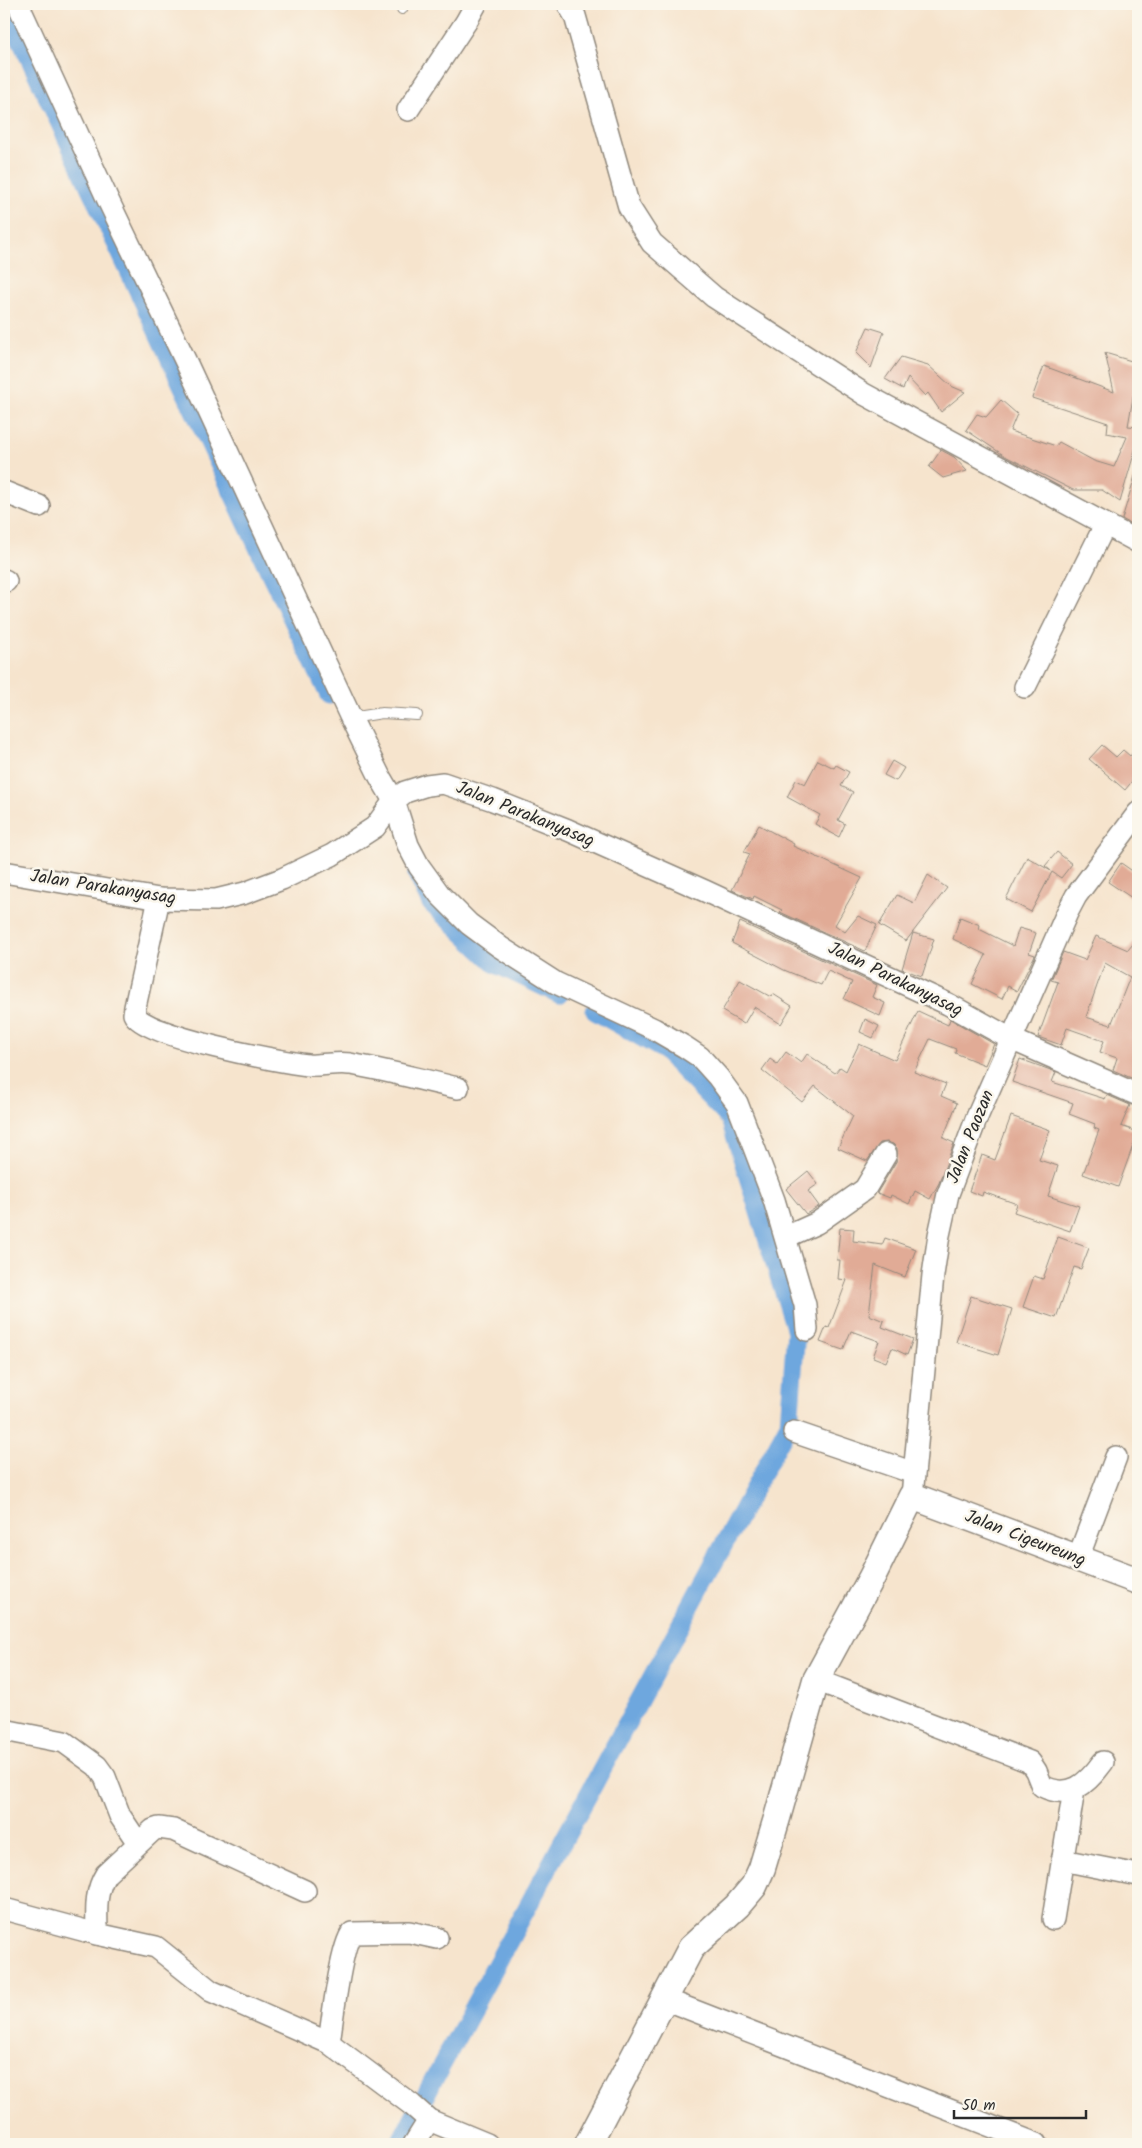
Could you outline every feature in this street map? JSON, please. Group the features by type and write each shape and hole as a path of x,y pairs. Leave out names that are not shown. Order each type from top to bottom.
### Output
{"street":[{"path":"18,4 108,200 186,362 352,718 419,866 440,894 469,924 556,983 685,1047 700,1057 718,1077 737,1103 774,1200 805,1305 807,1330"},
{"path":"408,110 476,4"},
{"path":"568,4 575,16 629,207 652,243 714,297 864,394 1138,542"},
{"path":"4,492 39,506"},
{"path":"1025,687 1105,525"},
{"name":"Jalan Parakanyasag","path":"4,872 159,899 216,900 245,893 282,879 332,855 375,827 391,804 405,792 434,783 456,787 568,830 714,895 948,1004 1011,1039 1138,1095"},
{"name":"Jalan Paozan","path":"913,1485 933,1275 948,1194 977,1117 1076,896 1137,816"},
{"path":"159,899 135,1007 134,1014 140,1023 171,1034 259,1057 310,1065 348,1064 458,1088"},
{"path":"786,1237 817,1223 865,1189 886,1154"},
{"path":"588,2144 691,1948 737,1906 754,1886 762,1868 816,1680 872,1577 913,1485 794,1432"},
{"path":"1078,1558 1116,1457"},
{"name":"Jalan Cigeureung","path":"913,1485 1078,1558 1138,1581"},
{"path":"816,1680 1030,1762 1042,1786 1053,1792 1074,1790 1093,1776 1103,1762"},
{"path":"4,1730 64,1742 97,1766 105,1777 120,1816 138,1844"},
{"path":"1053,1919 1074,1790"},
{"path":"97,1934 96,1903 101,1882 106,1874 138,1844 159,1828 173,1830 304,1891"},
{"path":"1062,1860 1138,1875"},
{"path":"4,1909 97,1934 156,1947 211,1991 329,2043 422,2114 487,2144"},
{"path":"329,2043 344,1956 348,1937 352,1933 409,1932 437,1938"},
{"path":"664,1999 1037,2144"},
{"path":"414,2144 422,2114"}],"lane":[{"path":"352,718 382,714 417,715"}],"building":[{"path":"868,327 884,332 871,368 856,353"},
{"path":"1105,353 1138,363 1138,385 1135,386 1128,426 1138,427 1138,440 1120,502 1102,490 1073,490 1005,456 966,430 977,414 986,417 1001,400 1017,414 1010,431 1056,446 1059,442 1094,461 1114,467 1127,437 1107,433 1108,423 1032,398 1044,366 1114,392"},
{"path":"901,357 928,365 951,386 965,392 941,412 928,393 925,396 908,378 903,389 885,379"},
{"path":"941,450 954,457 967,471 943,478 929,467"},
{"path":"1135,476 1138,477 1138,528 1122,519"},
{"path":"1102,745 1116,757 1123,750 1130,756 1138,747 1138,774 1125,790 1089,759"},
{"path":"818,760 834,768 836,765 849,772 841,786 853,792 838,820 845,824 839,837 815,824 820,815 787,797 796,780 805,784"},
{"path":"892,761 904,768 896,781 884,775"},
{"path":"759,825 794,844 793,846 862,878 835,925 845,932 858,916 877,925 865,951 780,912 782,910 754,896 753,899 732,890 750,854 744,852"},
{"path":"1057,852 1072,864 1061,878 1052,872 1031,912 1006,899 1027,857 1051,871 1045,866"},
{"path":"1121,863 1138,875 1138,902 1108,882"},
{"path":"928,875 947,888 906,941 879,925 897,895 914,903"},
{"path":"960,917 980,925 979,929 1013,946 1019,928 1036,933 1029,953 1035,955 1017,991 1008,986 1002,999 972,984 986,955 953,939"},
{"path":"740,922 877,985 872,997 885,1003 880,1016 844,999 852,982 828,971 821,985 784,970 732,943"},
{"path":"913,933 934,939 922,976 902,969"},
{"path":"1096,936 1128,950 1138,938 1138,1081 1113,1070 1117,1058 1100,1052 1104,1041 1067,1028 1061,1045 1038,1037 1058,982 1051,980 1063,952 1085,960","holes":["1105,963 1130,977 1111,1025 1086,1017"]},
{"path":"740,980 771,997 773,994 792,1006 781,1024 754,1007 744,1024 722,1011"},
{"path":"918,1011 948,1025 950,1019 994,1044 985,1065 955,1053 956,1049 930,1039 914,1072 946,1084 941,1096 957,1103 943,1138 954,1143 939,1183 930,1199 915,1191 909,1204 891,1195 890,1198 877,1193 897,1160 897,1148 893,1144 887,1142 880,1143 867,1161 838,1148 853,1116 815,1086 802,1102 762,1070 770,1059 777,1064 786,1052 801,1063 807,1054 835,1073 840,1067 846,1071 859,1044 895,1060"},
{"path":"865,1019 879,1026 873,1038 860,1032"},
{"path":"1020,1059 1056,1072 1052,1082 1105,1099 1107,1095 1130,1105 1121,1126 1138,1132 1118,1187 1083,1174 1099,1130 1094,1128 1095,1124 1069,1114 1073,1103 1012,1082"},
{"path":"1011,1116 1050,1130 1039,1160 1058,1166 1048,1196 1079,1206 1070,1231 1014,1212 1017,1204 983,1192 982,1196 969,1191 982,1155 995,1160"},
{"path":"808,1171 818,1184 808,1191 819,1206 806,1214 786,1189"},
{"path":"840,1228 854,1229 853,1241 882,1245 885,1238 916,1249 905,1277 875,1265 869,1315 884,1321 882,1327 913,1339 907,1355 892,1348 886,1362 873,1357 879,1341 851,1331 843,1350 820,1342 826,1327 829,1328 847,1280 838,1279 840,1260 837,1260"},
{"path":"1058,1237 1089,1248 1081,1269 1074,1267 1056,1318 1023,1307 1034,1276 1043,1279"},
{"path":"971,1296 1012,1309 998,1355 956,1342"}],"waterway":[{"path":"4,4 329,695"},
{"path":"417,874 431,903 496,964 559,994"},
{"path":"399,2144 789,1424 796,1331 730,1119 664,1050 595,1011"}]}
